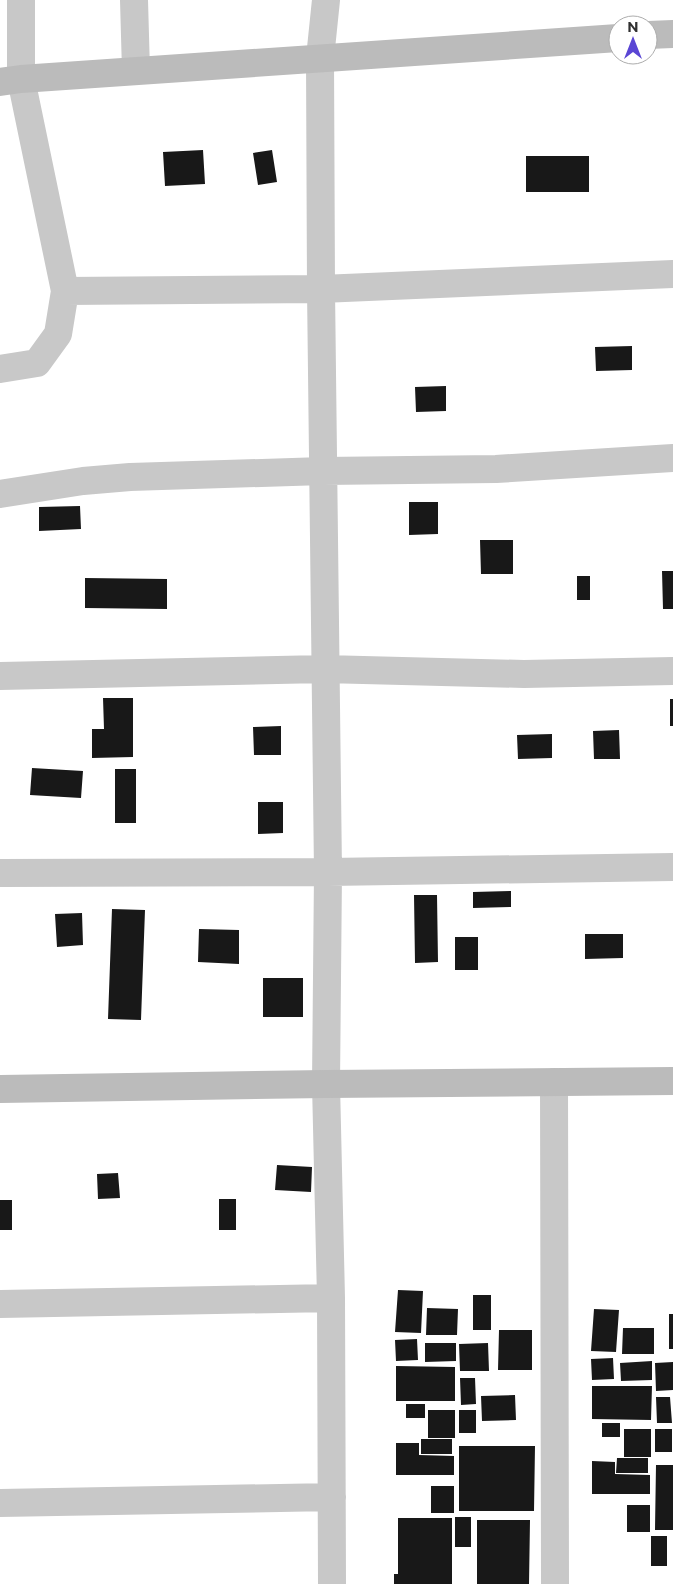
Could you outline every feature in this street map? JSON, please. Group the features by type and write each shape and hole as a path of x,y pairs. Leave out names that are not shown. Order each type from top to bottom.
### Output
{"street":[{"path":"0,369 36,363 58,334 65,291 11,81 21,0"},
{"path":"134,0 136,71"},
{"path":"326,0 320,58 324,669 328,872 326,1084 331,1298 332,1584"},
{"path":"658,35 673,34"},
{"path":"11,81 608,39"},
{"path":"65,291 321,289 673,274"},
{"path":"0,494 130,477 496,468 673,458"},
{"path":"0,676 324,669 524,674 673,671"},
{"path":"0,873 328,872 673,867"},
{"path":"0,1088 673,1081"},
{"path":"554,1082 555,1584"},
{"path":"0,1304 331,1298"},
{"path":"0,1503 332,1497"}],"building":[{"path":"203,150 205,184 165,186 163,152"},
{"path":"272,150 277,182 258,185 253,153"},
{"path":"526,156 589,156 589,192 526,192"},
{"path":"632,346 632,370 596,371 595,347"},
{"path":"446,386 446,411 416,412 415,387"},
{"path":"409,502 438,502 438,534 409,535"},
{"path":"80,506 81,529 39,531 39,507"},
{"path":"480,540 513,540 513,574 481,574"},
{"path":"662,571 673,571 673,609 663,609"},
{"path":"577,576 590,576 590,600 577,600"},
{"path":"85,578 167,579 167,609 85,608"},
{"path":"103,698 133,698 133,757 92,758 92,729 104,729"},
{"path":"670,699 673,699 673,726 670,726"},
{"path":"281,726 281,755 254,755 253,727"},
{"path":"619,730 620,759 594,759 593,731"},
{"path":"552,734 552,758 518,759 517,735"},
{"path":"32,768 83,771 81,798 30,795"},
{"path":"115,769 136,769 136,823 115,823"},
{"path":"258,802 283,802 283,833 258,834"},
{"path":"511,891 511,907 473,908 473,892"},
{"path":"414,895 437,895 438,962 415,963"},
{"path":"112,909 145,910 141,1020 108,1019"},
{"path":"82,913 83,945 57,947 55,914"},
{"path":"199,929 239,930 239,964 198,962"},
{"path":"585,934 623,934 623,958 585,959"},
{"path":"455,937 478,937 478,970 455,970"},
{"path":"263,978 303,978 303,1017 263,1017"},
{"path":"277,1165 312,1167 311,1192 275,1190"},
{"path":"118,1173 120,1198 98,1199 97,1174"},
{"path":"219,1199 236,1199 236,1230 219,1230"},
{"path":"0,1200 12,1200 12,1230 0,1230"},
{"path":"398,1290 423,1291 421,1333 395,1332"},
{"path":"473,1295 491,1295 491,1330 473,1330"},
{"path":"427,1308 458,1309 457,1335 426,1335"},
{"path":"594,1309 619,1310 616,1352 591,1351"},
{"path":"669,1314 673,1314 673,1349 669,1349"},
{"path":"623,1328 654,1328 654,1354 622,1354"},
{"path":"499,1330 532,1330 532,1370 498,1370"},
{"path":"417,1339 418,1360 396,1361 395,1340"},
{"path":"425,1343 456,1343 456,1361 425,1362"},
{"path":"488,1343 489,1371 460,1371 459,1344"},
{"path":"613,1358 614,1379 592,1380 591,1359"},
{"path":"652,1361 652,1380 621,1381 620,1363"},
{"path":"673,1362 673,1390 656,1391 655,1363"},
{"path":"396,1366 455,1367 455,1401 396,1401"},
{"path":"460,1378 475,1378 476,1404 461,1405"},
{"path":"592,1386 652,1386 651,1420 592,1419"},
{"path":"515,1395 516,1420 482,1421 481,1396"},
{"path":"656,1397 670,1397 672,1423 657,1423"},
{"path":"406,1404 425,1404 425,1418 406,1418"},
{"path":"428,1410 455,1410 455,1438 428,1438"},
{"path":"459,1410 476,1410 476,1433 459,1433"},
{"path":"602,1423 620,1423 620,1437 602,1437"},
{"path":"624,1429 651,1429 651,1457 624,1457"},
{"path":"655,1429 672,1429 672,1452 655,1452"},
{"path":"421,1439 452,1439 452,1454 421,1454"},
{"path":"396,1443 419,1443 419,1455 454,1456 454,1475 396,1475"},
{"path":"459,1446 535,1446 534,1511 459,1511"},
{"path":"617,1458 648,1458 648,1473 616,1473"},
{"path":"592,1461 615,1462 615,1474 650,1475 650,1494 592,1494"},
{"path":"656,1465 673,1465 673,1530 655,1530"},
{"path":"431,1486 454,1486 454,1513 431,1513"},
{"path":"627,1505 650,1505 650,1532 627,1532"},
{"path":"455,1517 471,1517 471,1547 455,1547"},
{"path":"398,1518 452,1518 452,1584 394,1584 394,1574 398,1574"},
{"path":"477,1520 530,1520 529,1584 477,1584"},
{"path":"651,1536 667,1536 667,1566 651,1566"}]}
